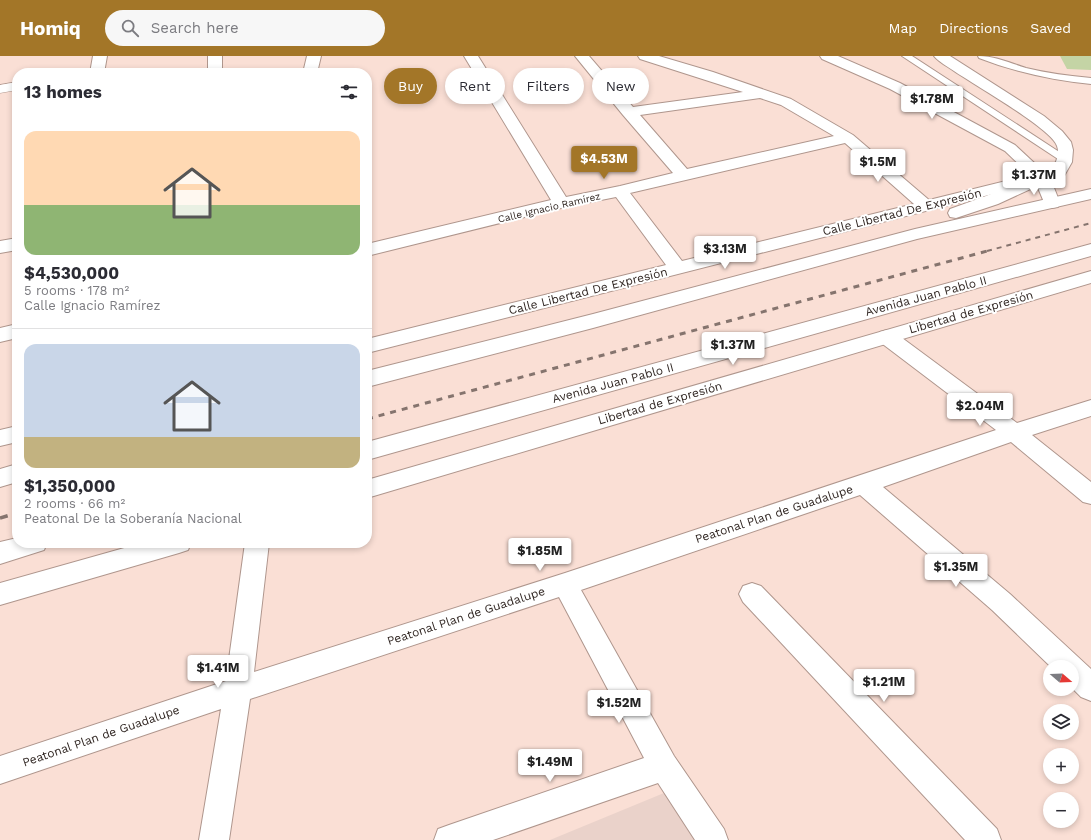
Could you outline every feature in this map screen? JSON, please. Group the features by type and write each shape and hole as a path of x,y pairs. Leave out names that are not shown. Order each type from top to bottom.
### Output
{"street":[{"path":"98,68 100,56"},
{"path":"215,56 215,68"},
{"path":"311,68 314,56"},
{"path":"472,56 561,203"},
{"path":"582,56 683,175"},
{"path":"645,56 708,74 786,102 848,138 926,206"},
{"path":"827,56 895,86 1010,148 1042,178 1052,202"},
{"path":"915,234 933,223 992,200 1042,178 1058,173 1065,160 1066,151 1064,143 1051,130 1032,115 941,56"},
{"path":"0,89 12,87"},
{"path":"628,112 764,94"},
{"name":"Calle Ignacio Ramírez","path":"372,249 561,203 620,191 683,175 848,138"},
{"name":"Calle Libertad De Expresión","path":"372,345 1042,178"},
{"path":"620,191 678,268"},
{"path":"372,378 593,321 915,234 1091,194"},
{"path":"0,247 12,245"},
{"name":"Avenida Juan Pablo II","path":"372,450 1091,250"},
{"path":"1038,265 1091,261"},
{"name":"Libertad de Expresión","path":"372,488 1091,277"},
{"path":"0,335 12,332"},
{"path":"887,337 1014,432 1091,495"},
{"name":"Peatonal Plan de Guadalupe","path":"0,770 238,690 565,584 1014,432 1091,408"},
{"path":"0,438 12,435"},
{"path":"0,478 12,475"},
{"path":"864,484 1001,602 1063,660"},
{"path":"0,553 18,548"},
{"path":"0,594 162,548"},
{"path":"214,840 238,690 256,548"},
{"path":"565,584 664,766 713,840"},
{"path":"752,594 986,840"},
{"path":"1079,676 1091,688"},
{"path":"449,840 664,766"}],"lane":[{"path":"906,56 1065,160"},
{"path":"982,56 1008,66 1033,73 1091,80"}],"shaded area":[{"path":"664,793 694,840 550,840"}],"green space":[{"path":"1060,56 1091,56 1091,70 1067,69"}],"railway":[{"path":"987,251 1091,223"},
{"path":"372,418 991,250"},
{"path":"0,518 12,514"}]}
